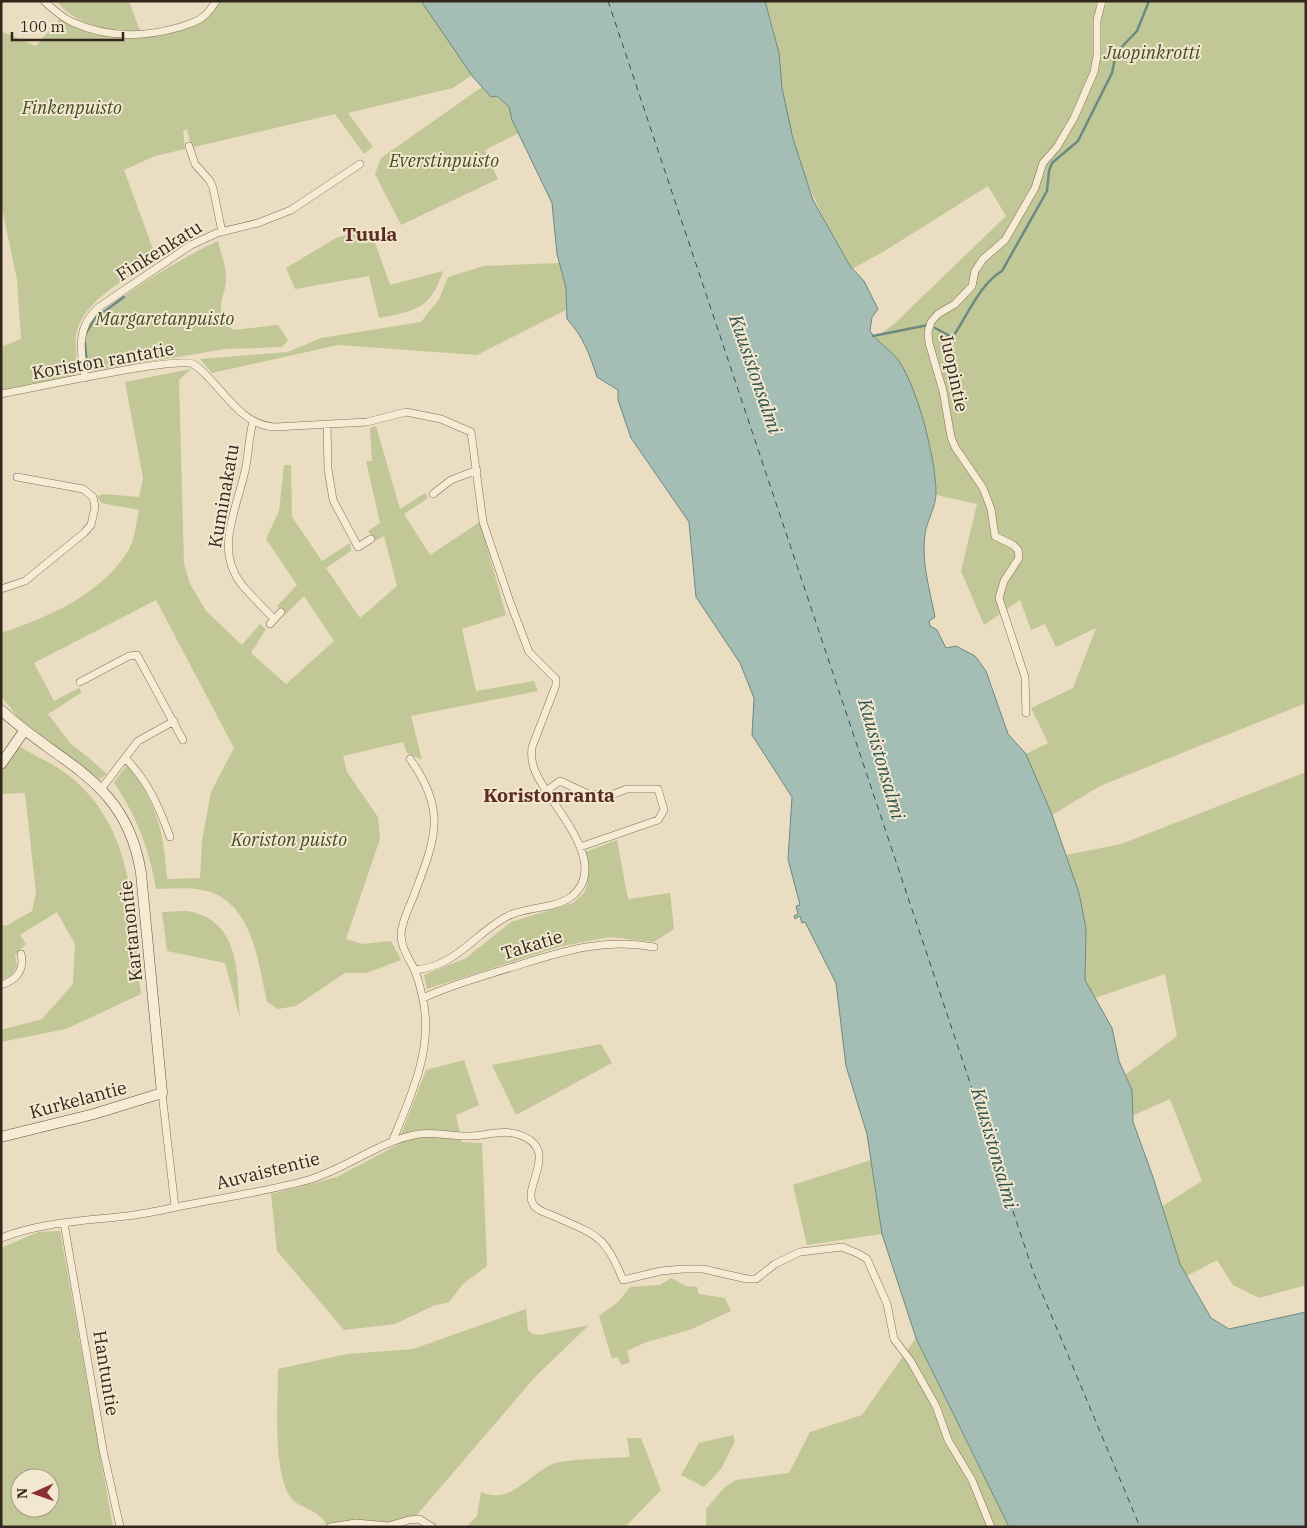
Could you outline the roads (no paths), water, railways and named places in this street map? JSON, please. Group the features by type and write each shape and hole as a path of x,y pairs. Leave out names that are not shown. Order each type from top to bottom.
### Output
{"street":[{"path":"44,1 63,17 80,25 104,33 135,36 156,33 196,20 204,16 216,1"},
{"name":"Juopintie","path":"1026,713 1025,677 998,598 1004,581 1019,558 1018,550 1013,545 995,536 991,509 983,488 954,447 943,391 929,343 928,332 931,322 938,314 955,304 972,286 975,271 983,259 1005,240 1034,188 1043,163 1057,148 1074,118 1094,72 1097,56 1097,20 1102,1"},
{"path":"189,146 198,170 210,181 213,188 222,232"},
{"name":"Finkenkatu","path":"85,378 80,339 83,328 92,313 175,255 222,232 258,224 291,210 360,164"},
{"name":"Koriston rantatie","path":"1,394 145,367 186,362 200,370 253,422"},
{"path":"253,422 261,426 275,427 327,424 372,421 406,412 441,419 471,432 483,522 529,652 556,680 556,685 532,747 536,773 572,828 580,847 583,879 580,887 569,898 506,917 462,952 446,960 415,970"},
{"name":"Kuminakatu","path":"253,422 246,469 229,532 228,554 233,572 272,622 281,612"},
{"path":"327,424 328,469 333,500 358,547 371,539"},
{"path":"434,494 451,480 477,470"},
{"path":"1,589 26,581 79,538 91,525 95,507 93,497 83,489 17,476"},
{"path":"80,682 122,659 137,654 183,740"},
{"name":"Kartanontie","path":"1,710 24,731 74,765 101,789 125,822 138,856 174,1207"},
{"path":"101,789 145,736 174,721"},
{"path":"1,764 24,731"},
{"path":"125,758 145,781 156,800 170,837"},
{"path":"392,1142 422,1064 423,998 415,970 402,946 402,928 431,847 436,824 428,791 410,759"},
{"path":"546,791 560,781 588,794 611,795 627,789 658,789 664,810 658,820 580,847"},
{"name":"Takatie","path":"423,998 450,986 587,945 634,944 654,947"},
{"path":"1,985 19,974 23,961 21,954"},
{"name":"Kurkelantie","path":"1,1137 94,1114 162,1093"},
{"name":"Auvaistentie","path":"1,1238 28,1229 128,1216 270,1190 310,1179 355,1161 392,1142 419,1134 434,1133 462,1137 495,1132 510,1132 530,1141 537,1150 540,1163 531,1195 533,1204 604,1242 615,1258 623,1280 661,1271 683,1269 703,1269 747,1279 756,1279 775,1264 800,1252 842,1247 866,1259 887,1304 894,1339 910,1360 936,1406 948,1440 972,1480 992,1527"},
{"name":"Hantuntie","path":"64,1223 103,1450 120,1527"},
{"path":"330,1527 356,1523 388,1526 409,1520 420,1520 432,1527"}],"water":[{"name":"Kuusistonsalmi","path":"421,1 765,1 779,53 782,88 793,139 813,200 850,266 864,281 878,309 872,317 870,331 899,361 913,389 925,425 933,462 936,493 924,544 927,576 935,617 929,621 930,626 937,630 946,648 956,646 975,656 986,671 1008,734 1026,754 1052,815 1079,893 1086,928 1085,980 1112,1028 1119,1061 1132,1090 1133,1122 1153,1177 1180,1264 1211,1318 1229,1329 1306,1312 1306,1527 1009,1527 916,1338 882,1234 867,1134 846,1066 836,983 805,922 802,923 800,916 795,919 794,916 798,914 796,906 800,905 788,859 792,797 752,735 754,698 740,663 696,597 689,522 631,438 618,400 618,390 597,377 585,346 567,319 566,288 557,254 552,203 512,120 509,107 497,96 491,97 473,77"}],"waterway":[{"path":"935,328 950,336 954,335 981,291 1002,271 1047,191 1049,171 1052,163 1078,141 1112,73 1116,53 1137,31 1149,1"},
{"path":"86,333 95,318 124,297"},
{"path":"873,336 928,325"},
{"path":"85,343 87,367"}],"district":[{"name":"Tuula","path":"370,234"},
{"name":"Koristonranta","path":"549,795"}],"park label":[{"name":"Juopinkrotti","path":"1152,53"},
{"name":"Finkenpuisto","path":"72,108"},
{"name":"Everstinpuisto","path":"444,161"},
{"name":"Margaretanpuisto","path":"165,319"},
{"name":"Koriston puisto","path":"289,840"}]}
